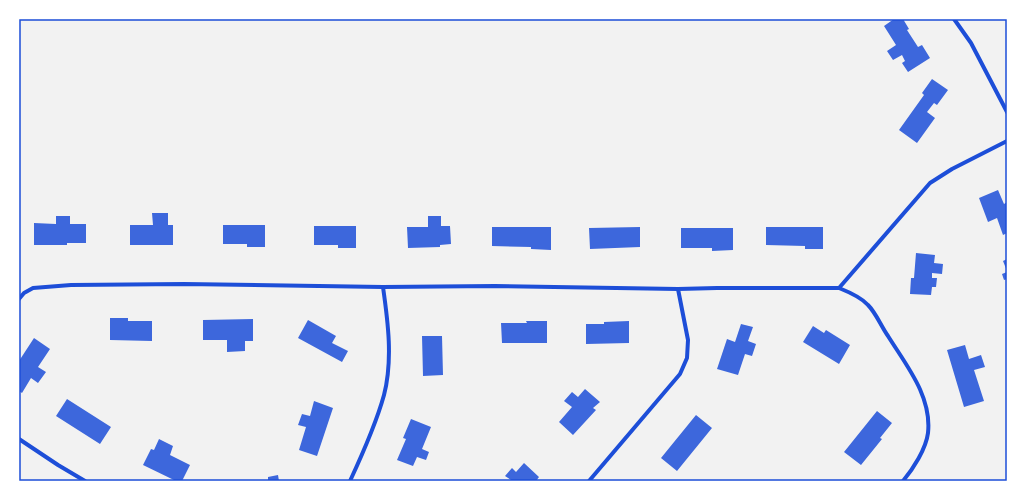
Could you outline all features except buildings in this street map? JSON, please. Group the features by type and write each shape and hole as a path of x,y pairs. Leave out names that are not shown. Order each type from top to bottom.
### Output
{"street":[{"path":"954,19 971,43 1007,112"},
{"path":"839,288 930,183 952,169 1007,141"},
{"path":"19,299 24,293 33,288 71,285 184,284 383,287 494,286 678,289 839,288 852,293 868,305 918,384 925,403 928,434 923,450 908,475 902,481"},
{"path":"350,481 374,424 384,394 389,361 388,324 383,287"},
{"path":"589,481 680,374 687,358 688,340 678,289"},
{"path":"19,439 58,466 85,481"}]}
